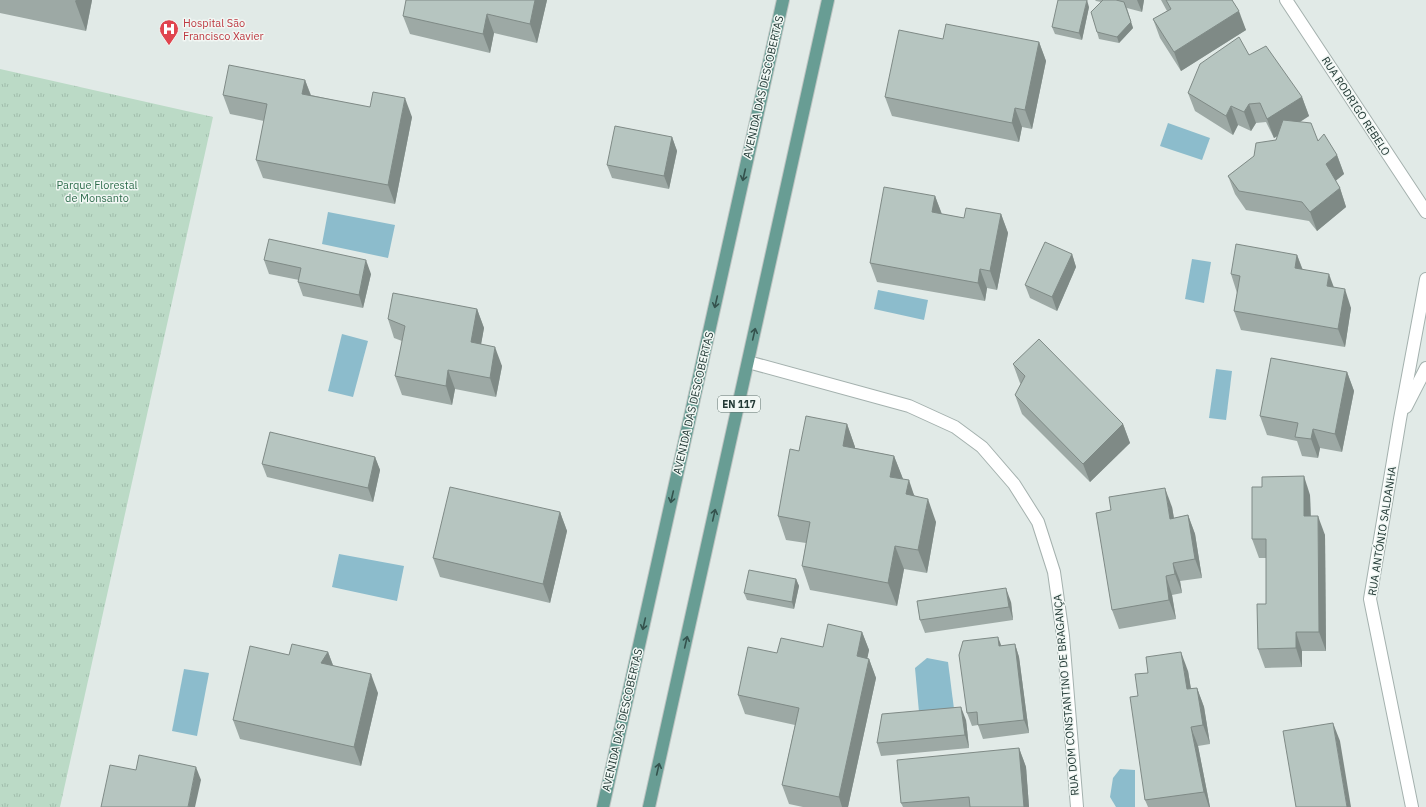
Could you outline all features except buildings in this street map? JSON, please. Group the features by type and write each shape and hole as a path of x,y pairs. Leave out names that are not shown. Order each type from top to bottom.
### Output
{"main road":[{"name":"AVENIDA DAS DESCOBERTAS","path":"603,807 783,0"},
{"name":"EN 117","path":"649,807 828,0"}],"street":[{"name":"RUA RODRIGO REBELO","path":"1286,0 1426,212"},
{"name":"RUA ANTÓNIO SALDANHA","path":"1412,807 1370,599 1400,419 1426,279"},
{"name":"RUA DOM CONSTANTINO DE BRAGANÇA","path":"748,362 909,406 955,427 982,447 1014,484 1038,522 1054,572 1063,636 1077,807"},
{"path":"1400,419 1426,368"}],"green space":[{"name":"Parque Florestal de Monsanto","path":"0,69 213,117 60,807 0,807"}],"water":[{"path":"1168,123 1210,138 1202,160 1160,146"},
{"path":"328,212 395,225 388,258 322,244"},
{"path":"1192,259 1211,262 1204,303 1185,299"},
{"path":"878,290 928,300 924,320 874,309"},
{"path":"342,334 368,341 353,397 328,391"},
{"path":"1216,369 1232,371 1226,420 1209,418"},
{"path":"339,554 404,566 397,601 332,587"},
{"path":"927,658 948,662 954,709 919,712 915,668"},
{"path":"184,669 209,673 197,736 172,731"},
{"path":"1120,769 1135,770 1135,807 1116,807 1110,797 1113,778"}],"place":[{"name":"Hospital São Francisco Xavier","path":"169,46"}]}
